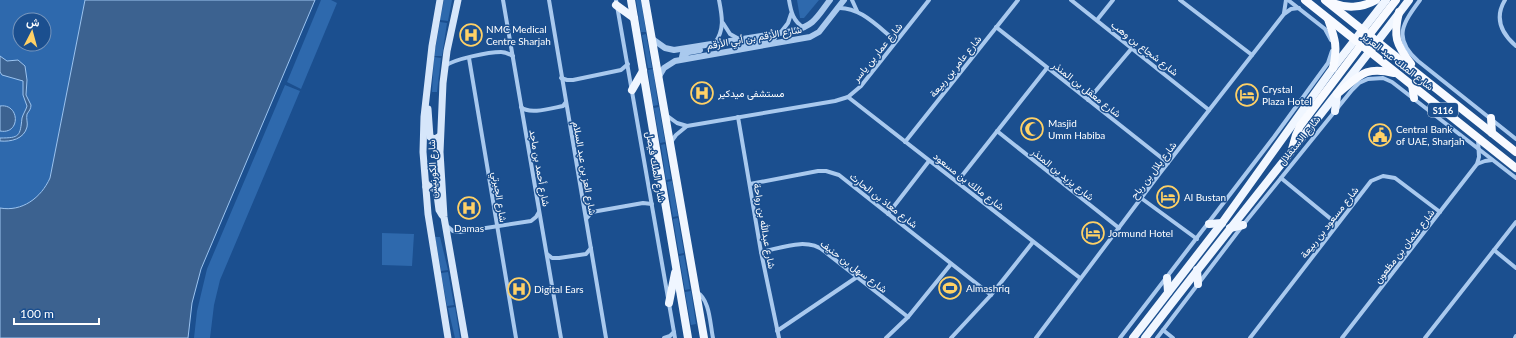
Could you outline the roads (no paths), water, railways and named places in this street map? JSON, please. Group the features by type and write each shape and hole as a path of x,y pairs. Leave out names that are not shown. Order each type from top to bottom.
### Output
{"highway":[{"name":"شارع الملك عبد العزيز","path":"1305,0 1516,168"},
{"name":"شارع الملك عبد العزيز","path":"1326,0 1516,152"},
{"path":"1326,0 1338,5 1350,7 1363,5 1376,0"},
{"path":"1369,51 1369,35 1396,0"},
{"path":"1399,12 1396,31 1397,44 1417,73"},
{"path":"1328,18 1336,43 1336,54 1331,65"},
{"path":"1292,149 1300,126 1358,42 1363,38 1362,30"},
{"path":"1337,94 1366,72 1377,70 1397,73"},
{"path":"1412,85 1414,98"},
{"path":"1490,118 1492,133"}],"main road":[{"name":"شارع الكورنيش","path":"440,0 432,41 426,106 424,152 432,243 448,338"},
{"name":"شارع الكورنيش","path":"458,0 445,66 440,136 445,220 465,338"},
{"name":"شارع الملك فيصل","path":"631,0 688,338"},
{"path":"1362,30 1386,0"},
{"name":"شارع الاستقلال","path":"1145,338 1292,149 1337,94 1408,0"},
{"name":"شارع الملك فيصل","path":"646,1 658,78 671,143 704,338"},
{"path":"616,2 634,18"},
{"name":"شارع الاستقلال","path":"1133,338 1222,223 1331,65 1358,42"},
{"path":"632,90 643,71"},
{"path":"1335,110 1337,94"},
{"path":"426,106 429,111 430,137 435,139 440,136"},
{"path":"426,187 431,184 436,187 439,210 445,220"},
{"path":"1208,224 1222,223"},
{"path":"1230,228 1244,225"},
{"path":"669,303 676,269"},
{"path":"1197,270 1198,284"},
{"path":"1167,278 1168,292"}],"street":[{"name":"شارع أحمد بن ماجد","path":"503,0 561,338"},
{"name":"شارع العز بن عبد السلام","path":"549,0 606,338"},
{"path":"688,58 683,57 683,54 707,49 716,43 721,35 723,22 719,0"},
{"path":"789,0 791,14 796,22 804,28"},
{"name":"شارع الأرقم بن أبي الأرقم","path":"652,38 665,48 674,50 804,28 813,22 830,0"},
{"name":"شارع الأرقم بن أبي الأرقم","path":"658,78 667,65 675,61 810,37 819,32 844,0"},
{"path":"852,0 858,11 896,41"},
{"name":"شارع عمار بن ياسر","path":"687,126 835,101 848,97 861,86 929,0"},
{"name":"شارع عامر بن ربيعة","path":"905,142 1018,0"},
{"name":"شارع شجاع بن وهب","path":"1071,0 1209,110"},
{"path":"1097,20 1113,0"},
{"path":"1180,0 1252,55"},
{"path":"1287,0 1321,25 1328,33 1332,48 1331,65"},
{"name":"شارع بلال بن رباح","path":"1036,338 1141,198 1284,14 1287,0"},
{"name":"شارع الملك عبد العزيز","path":"1420,0 1405,21 1402,38 1406,48 1414,57 1516,139"},
{"path":"1505,0 1500,12 1500,25 1506,36 1516,46"},
{"name":"شارع الملك فيصل","path":"616,2 675,338"},
{"path":"837,8 846,8 858,11"},
{"path":"1284,14 1291,9 1299,8"},
{"path":"781,32 788,23 791,14"},
{"path":"723,22 730,34 739,39"},
{"name":"شارع معقل بن المنذر","path":"996,27 1168,163"},
{"path":"740,49 746,43 774,38 775,36 773,33"},
{"path":"1088,100 1132,48"},
{"path":"445,66 453,61 502,52 513,56"},
{"name":"شارع الجبرتي","path":"469,58 516,338"},
{"path":"561,78 570,81 610,73 621,70 628,64"},
{"name":"شارع الاستقلال","path":"1120,338 1331,65"},
{"path":"957,182 1047,68"},
{"name":"شارع الاستقلال","path":"1157,338 1335,110 1355,86 1364,81 1373,78 1388,80 1414,98 1492,160"},
{"name":"شارع مالك بن مسعود","path":"848,97 1080,278"},
{"path":"521,106 525,110 531,111 563,106 566,102"},
{"path":"666,115 677,123 687,126"},
{"name":"شارع عبدالله بن رواحة","path":"738,117 761,252 779,338"},
{"path":"671,143 679,131 687,126"},
{"name":"شارع يزيد بن المنذر","path":"997,132 1119,228"},
{"path":"1477,164 1479,149 1478,139"},
{"path":"1477,164 1492,160 1516,178"},
{"path":"888,214 929,161"},
{"name":"شارع عثمان بن مظعون","path":"1342,338 1477,164"},
{"name":"شارع معاذ بن الحارث","path":"750,184 818,171 826,171 839,175 991,295"},
{"name":"شارع مسعود بن ربيعة","path":"1250,338 1371,181 1383,176 1396,178 1440,212"},
{"path":"1281,178 1337,224"},
{"path":"1141,198 1197,239"},
{"path":"586,219 592,212 643,203 652,204"},
{"path":"445,220 450,229 456,232 531,220 536,217 539,212"},
{"path":"1425,338 1516,222"},
{"path":"951,338 991,295 1033,242"},
{"name":"شارع سهل بن حنيف","path":"761,252 801,244 815,245 908,317"},
{"path":"546,254 552,258 559,258 586,254 591,248"},
{"path":"1494,250 1516,268"},
{"path":"886,338 908,317 951,264"},
{"path":"777,331 857,278"},
{"path":"695,292 700,294 706,301 713,338"},
{"path":"1163,330 1173,338"},
{"path":"664,338 670,336 674,332"}],"place":[{"name":"NMC Medical Centre Sharjah","path":"471,35"},
{"name":"مستشفى ميدكير","path":"702,93"},
{"name":"Crystal Plaza Hotel","path":"1247,95"},
{"name":"Masjid Umm Habiba","path":"1032,129"},
{"name":"Central Bank of UAE, Sharjah","path":"1380,135"},
{"name":"Al Bustan","path":"1168,197"},
{"name":"Damas","path":"469,208"},
{"name":"Jormund Hotel","path":"1093,233"},
{"name":"Almashriq","path":"950,288"},
{"name":"Digital Ears","path":"519,289"}]}
